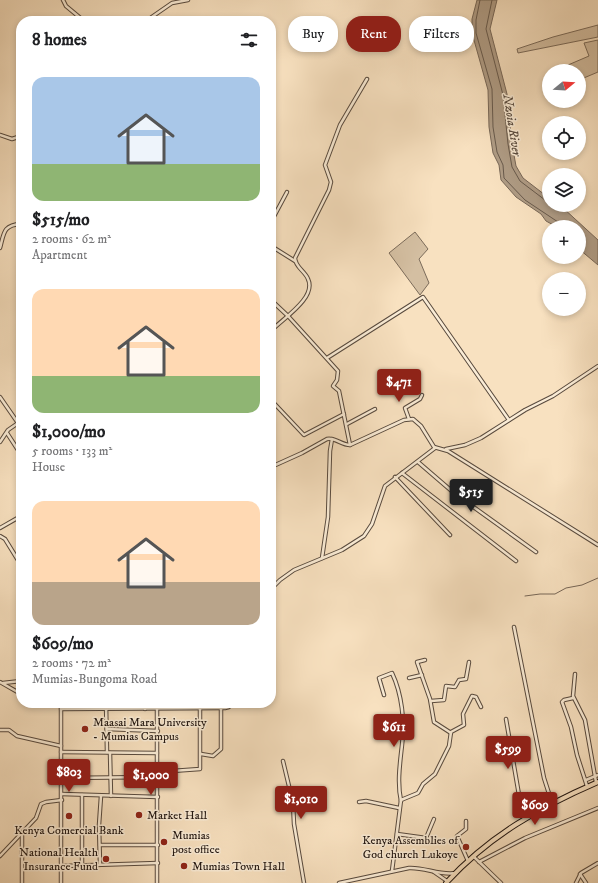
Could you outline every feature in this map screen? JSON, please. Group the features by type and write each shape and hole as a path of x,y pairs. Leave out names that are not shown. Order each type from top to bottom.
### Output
{"highway":[{"path":"446,882 473,856 499,835 527,816 597,783"}],"street":[{"path":"63,0 65,4 78,16"},
{"path":"153,16 172,3 188,0"},
{"path":"295,261 299,248 329,190 331,180 325,165 337,133 367,79"},
{"path":"0,135 12,139 16,138"},
{"path":"276,213 287,192"},
{"path":"0,248 7,227 16,224"},
{"path":"276,249 295,261 308,279 309,288 301,304 276,327"},
{"path":"327,358 423,297 508,420"},
{"path":"276,305 327,358 338,372 338,380 333,386 339,391 347,424 350,445"},
{"path":"276,585 290,572 342,550 367,533 372,524 383,490 388,483 435,448 446,449 475,441 508,420 553,396 598,366"},
{"path":"409,419 405,408 420,399 422,395"},
{"path":"0,397 16,417"},
{"path":"276,405 304,435 344,414"},
{"path":"347,424 376,409"},
{"path":"276,464 302,453 326,440 332,439 350,445 409,419 418,422 435,448"},
{"path":"0,442 6,433 16,425"},
{"path":"6,433 16,447"},
{"path":"322,559 328,517 330,450 332,439"},
{"path":"446,449 598,545"},
{"path":"418,462 446,486 536,552"},
{"path":"402,473 516,561"},
{"path":"395,477 450,535"},
{"path":"16,519 0,530 2,536 16,557"},
{"path":"514,627 544,778 552,803"},
{"path":"425,660 418,662 431,701 435,724 451,732"},
{"path":"431,701 444,700 446,686 455,687 459,680 466,679 469,662"},
{"path":"384,695 379,678 392,673 402,707 402,742 399,790 401,801 392,871"},
{"path":"575,674 573,698 585,720 597,783"},
{"path":"409,678 422,675"},
{"path":"1,683 16,682"},
{"path":"1,683 16,690"},
{"path":"451,732 464,725 463,716 472,696 476,697 481,707"},
{"path":"573,698 562,702 573,731 577,755 588,787"},
{"path":"158,772 200,769 200,708"},
{"path":"61,883 61,709 222,708 221,750 213,756 201,754"},
{"path":"106,709 111,796"},
{"path":"157,883 158,709"},
{"path":"506,719 518,795 527,816"},
{"path":"107,729 158,731"},
{"path":"0,730 9,730 17,736 61,746"},
{"path":"401,801 418,793 424,784 435,774 449,746 451,732"},
{"path":"61,752 157,754"},
{"path":"283,761 293,803 294,824 304,883"},
{"path":"586,780 596,775"},
{"path":"62,778 158,777"},
{"path":"62,794 158,797"},
{"path":"82,795 82,866"},
{"path":"100,864 102,796"},
{"path":"0,856 37,817 42,803 62,800"},
{"path":"359,802 366,801 400,808"},
{"path":"479,862 525,838 598,808"},
{"path":"397,834 426,838 434,819"},
{"path":"466,821 466,829 457,836 468,861"},
{"path":"22,832 22,883"},
{"path":"100,845 158,845"},
{"path":"473,856 500,883"},
{"path":"62,866 158,863"},
{"path":"576,883 580,874 598,863"},
{"path":"339,883 414,867 447,874 456,872"},
{"path":"432,871 446,882"},
{"path":"580,874 586,883"}],"shaded area":[{"path":"598,25 598,37 518,53 517,49 553,37"},
{"path":"598,40 598,72 586,77 586,64 570,64 589,56 584,43"},
{"path":"415,232 428,249 419,259 429,283 420,295 389,253"}],"water":[{"path":"477,0 497,0 490,29 507,94 512,144 516,166 523,178 542,193 542,212 567,212 576,220 545,220 541,214 516,197 501,180 499,165 493,153 489,127 488,90 474,40 474,16 473,16"},
{"path":"586,229 598,240 598,265 586,255"}],"waterway":[{"path":"525,596 555,594 566,588 582,585 598,578"}],"place":[{"name":"Maasai Mara University - Mumias Campus","path":"85,729"},
{"name":"Market Hall","path":"139,815"},
{"name":"Kenya Comercial Bank","path":"69,816"},
{"name":"Mumias post office","path":"164,842"},
{"name":"Kenya Assemblies of God church Lukoye","path":"466,847"},
{"name":"National Health Insurance Fund","path":"106,859"},
{"name":"Mumias Town Hall","path":"184,866"}],"water label":[{"name":"Nzoia River","path":"513,125"}]}
